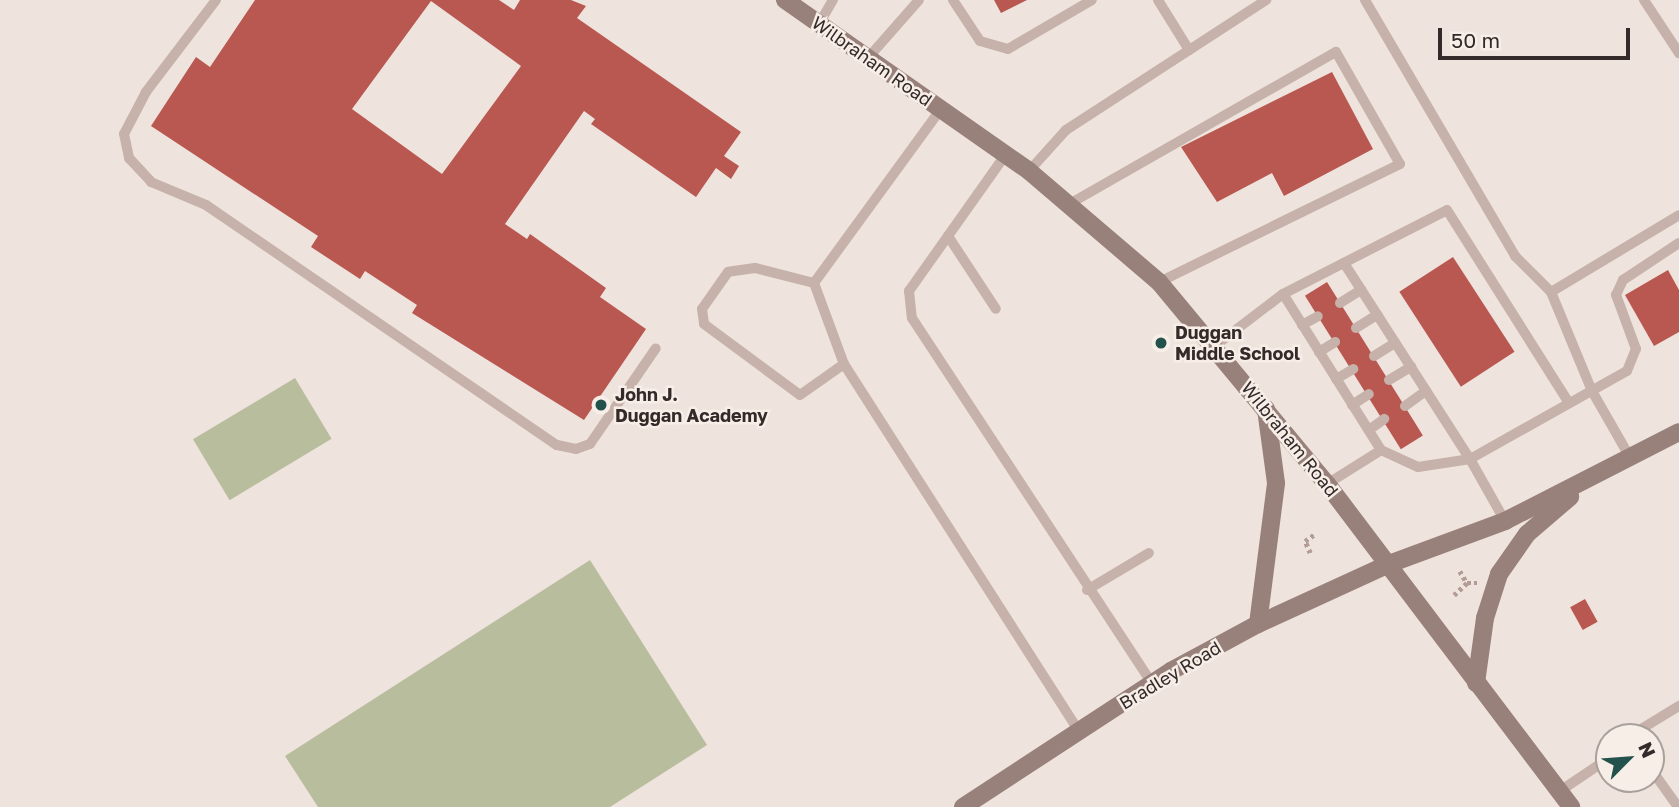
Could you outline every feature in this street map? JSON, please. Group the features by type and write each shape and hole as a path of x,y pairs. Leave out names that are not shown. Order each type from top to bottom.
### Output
{"main road":[{"name":"Wilbraham Road","path":"785,0 1029,171 1071,203 1159,282 1216,345 1327,484 1571,807"},
{"path":"1258,624 1276,484 1266,409"},
{"path":"1476,682 1485,618 1499,574 1527,534 1589,482 1679,432"},
{"name":"Bradley Road","path":"963,807 1152,683 1258,624 1389,564 1505,521 1589,482"}],"lane":[{"path":"216,0 146,92 124,134 129,158 151,182 206,205 444,371 557,445 576,449 590,444 656,348"},
{"path":"819,24 833,0"},
{"path":"868,58 919,0"},
{"path":"953,0 980,41 1008,49 1092,0"},
{"path":"1158,0 1189,50"},
{"path":"1241,0 1248,12"},
{"path":"1029,171 1066,130 1266,0"},
{"path":"1365,0 1515,256 1551,292 1592,391 1631,459"},
{"path":"1644,0 1679,53"},
{"path":"1071,203 1336,52 1400,163 1159,282"},
{"path":"814,282 942,109"},
{"path":"1006,154 909,291 912,318 1087,590 1152,683"},
{"path":"1216,345 1283,295 1447,211 1569,403"},
{"path":"1551,292 1679,215"},
{"path":"948,236 996,309"},
{"path":"1283,295 1381,450 1418,467 1470,458 1592,391 1634,362 1636,349 1616,295 1623,280 1679,243"},
{"path":"1344,264 1470,458 1505,521"},
{"path":"814,282 755,268 729,272 702,309 704,324 800,395 844,364"},
{"path":"814,282 844,364 1079,731"},
{"path":"1340,303 1362,290"},
{"path":"1356,328 1377,315"},
{"path":"1302,325 1318,316"},
{"path":"1319,352 1335,342"},
{"path":"1374,356 1395,343"},
{"path":"1389,380 1411,367"},
{"path":"1336,379 1353,369"},
{"path":"1405,406 1426,391"},
{"path":"1352,405 1369,394"},
{"path":"1368,430 1384,419"},
{"path":"1327,484 1381,450"},
{"path":"1087,590 1149,553"},
{"path":"1651,723 1679,706"},
{"path":"1560,791 1595,767"},
{"path":"1665,789 1678,807"}],"path":[{"path":"1295,540 1305,541 1315,534"},
{"path":"1305,541 1310,553"},
{"path":"1460,571 1467,583"},
{"path":"1454,595 1467,583 1479,583"}],"green space":[{"path":"295,378 332,439 230,500 193,439"},
{"path":"590,560 707,745 610,807 318,807 285,756"}],"building":[{"path":"255,0 499,0 514,10 520,0 571,0 586,6 577,18 741,132 724,156 739,166 731,179 716,168 696,197 591,124 595,119 584,111 505,224 527,239 530,234 606,288 600,297 646,329 584,420 412,313 417,305 365,271 360,279 311,247 318,236 151,126 196,57 210,67","holes":["431,1 521,66 442,174 352,109"]},
{"path":"994,0 1027,0 1001,13"},
{"path":"1332,72 1373,149 1284,196 1272,173 1217,202 1181,147"},
{"path":"1453,257 1515,352 1461,387 1399,292"},
{"path":"1668,270 1679,290 1679,332 1654,346 1625,295"},
{"path":"1327,282 1423,435 1401,449 1305,296"},
{"path":"1585,599 1598,622 1583,630 1570,607"}],"place":[{"name":"Duggan Middle School","path":"1161,343"},
{"name":"John J. Duggan Academy","path":"601,405"}]}
